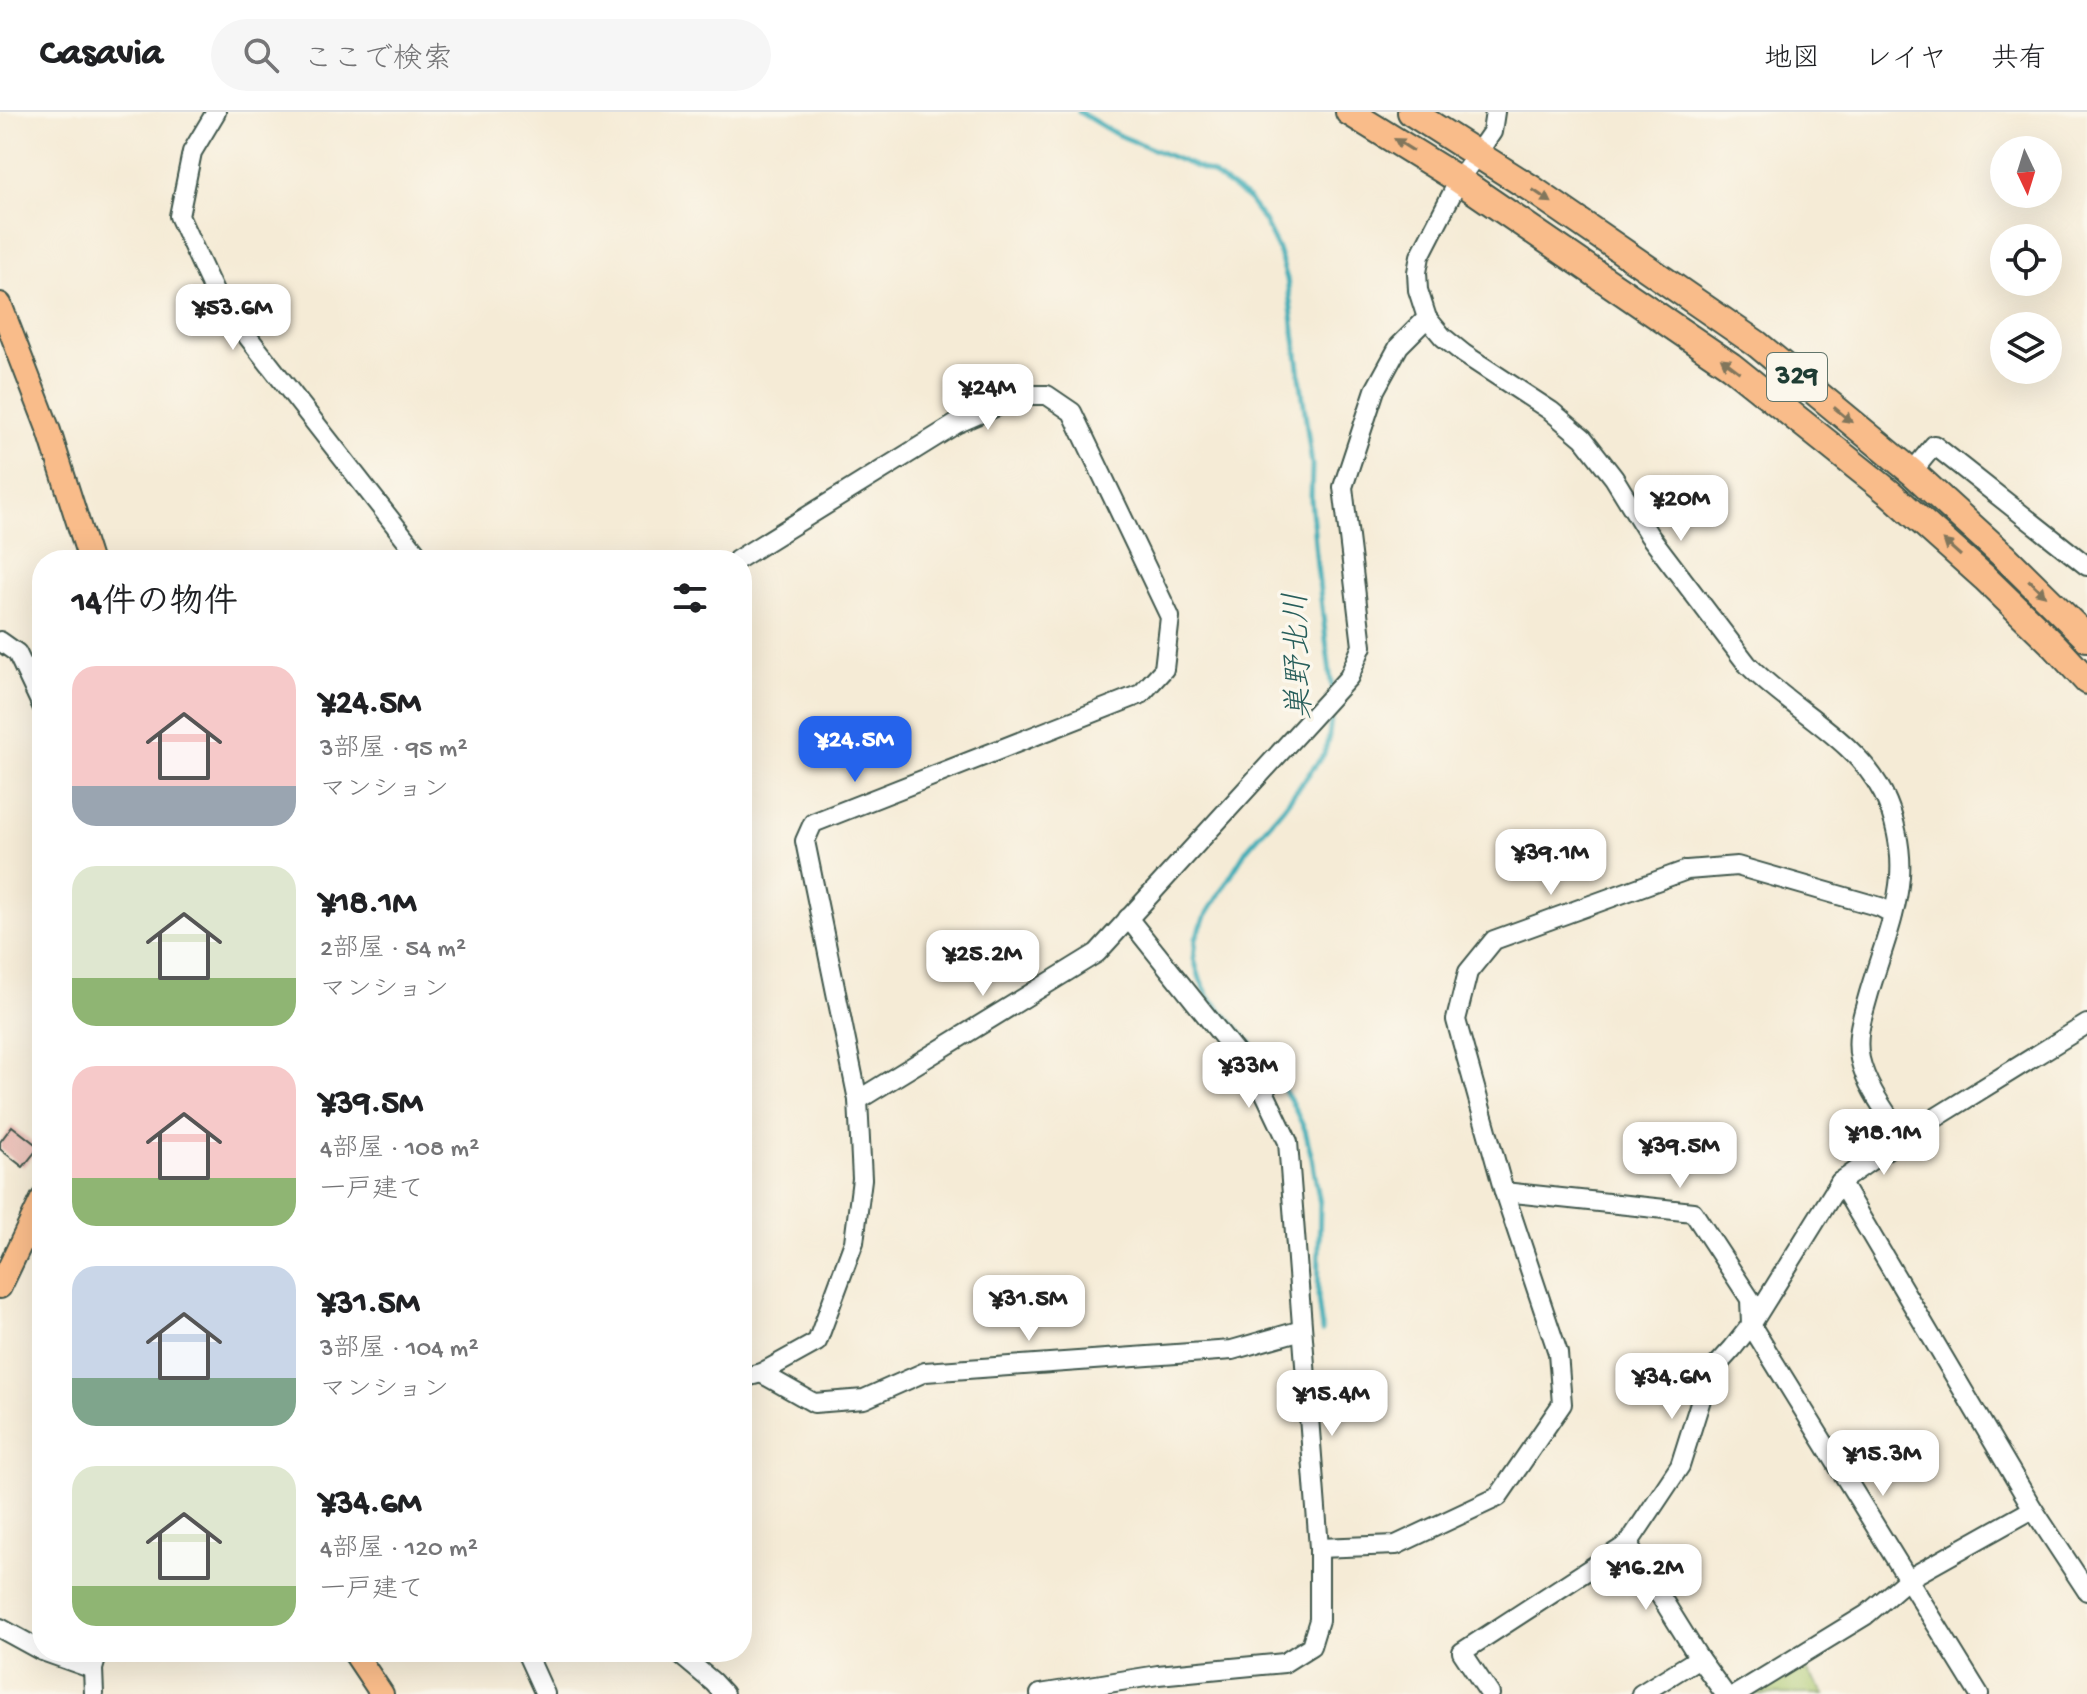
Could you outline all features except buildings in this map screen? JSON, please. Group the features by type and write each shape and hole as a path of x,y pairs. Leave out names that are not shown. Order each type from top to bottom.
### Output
{"highway":[{"name":"329","path":"1349,112 1459,180 1744,376 1903,505 1995,588 2087,681"},
{"name":"329","path":"1411,112 1532,189 1757,344 1912,472 2003,555 2087,638"}],"main road":[{"path":"0,304 49,431 87,550"},
{"path":"0,1287 32,1220"},
{"path":"361,1662 382,1694"}],"street":[{"path":"216,112 192,152 179,216 216,296 414,550"},
{"path":"1495,112 1492,132 1459,180 1420,256 1418,290 1427,318 1443,337 1464,354 1551,411 1583,438 1614,478 1649,535 1747,664 1764,683 1838,739 1863,763 1883,793 1893,820 1900,875 1893,914 1858,1030 1859,1056 1868,1085 1903,1138"},
{"path":"858,1100 1097,953 1349,677 1362,646 1343,487 1375,390 1399,346 1427,318"},
{"path":"752,551 956,424 1023,395 1047,395 1072,412 1170,617 1164,669 1141,694 813,823 805,841 858,1100 862,1179 854,1242 817,1342 752,1375"},
{"path":"1912,472 1934,445 2087,566"},
{"path":"0,641 17,653 32,685"},
{"path":"1319,1548 1396,1545 1498,1497 1562,1404 1558,1353 1504,1192 1456,1020 1468,972 1494,940 1687,870 1737,866 1880,907 1893,914"},
{"path":"1040,1694 1158,1684 1284,1663 1311,1646 1319,1620 1319,1548 1288,1142 1260,1083 1128,918"},
{"path":"1490,1694 1462,1652 1628,1544 1680,1466 1709,1374 1751,1325 1840,1182 1903,1138 2087,1024"},
{"path":"1840,1182 2033,1509 2087,1591"},
{"path":"1504,1192 1693,1212 1750,1299 1751,1325 1979,1694"},
{"path":"761,1373 814,1403 864,1399 925,1372 1232,1350 1302,1330"},
{"path":"1737,1694 1866,1615 1908,1579 2033,1509"},
{"path":"1628,1544 1725,1694"},
{"path":"0,1628 32,1645"},
{"path":"1641,1694 1699,1658"},
{"path":"94,1694 96,1662"},
{"path":"531,1662 545,1694"},
{"path":"689,1662 724,1694"}],"green space":[{"path":"1800,1661 1824,1694 1749,1694"}],"waterway":[{"name":"巣野北川","path":"1079,112 1116,134 1211,173 1247,198 1264,221 1278,249 1287,279 1312,465 1311,499 1332,690"},
{"name":"巣野北川","path":"1322,1331 1318,1298 1320,1204 1305,1130 1262,1055 1209,997 1194,959 1196,938 1204,919 1247,849 1324,754 1333,704"}]}
